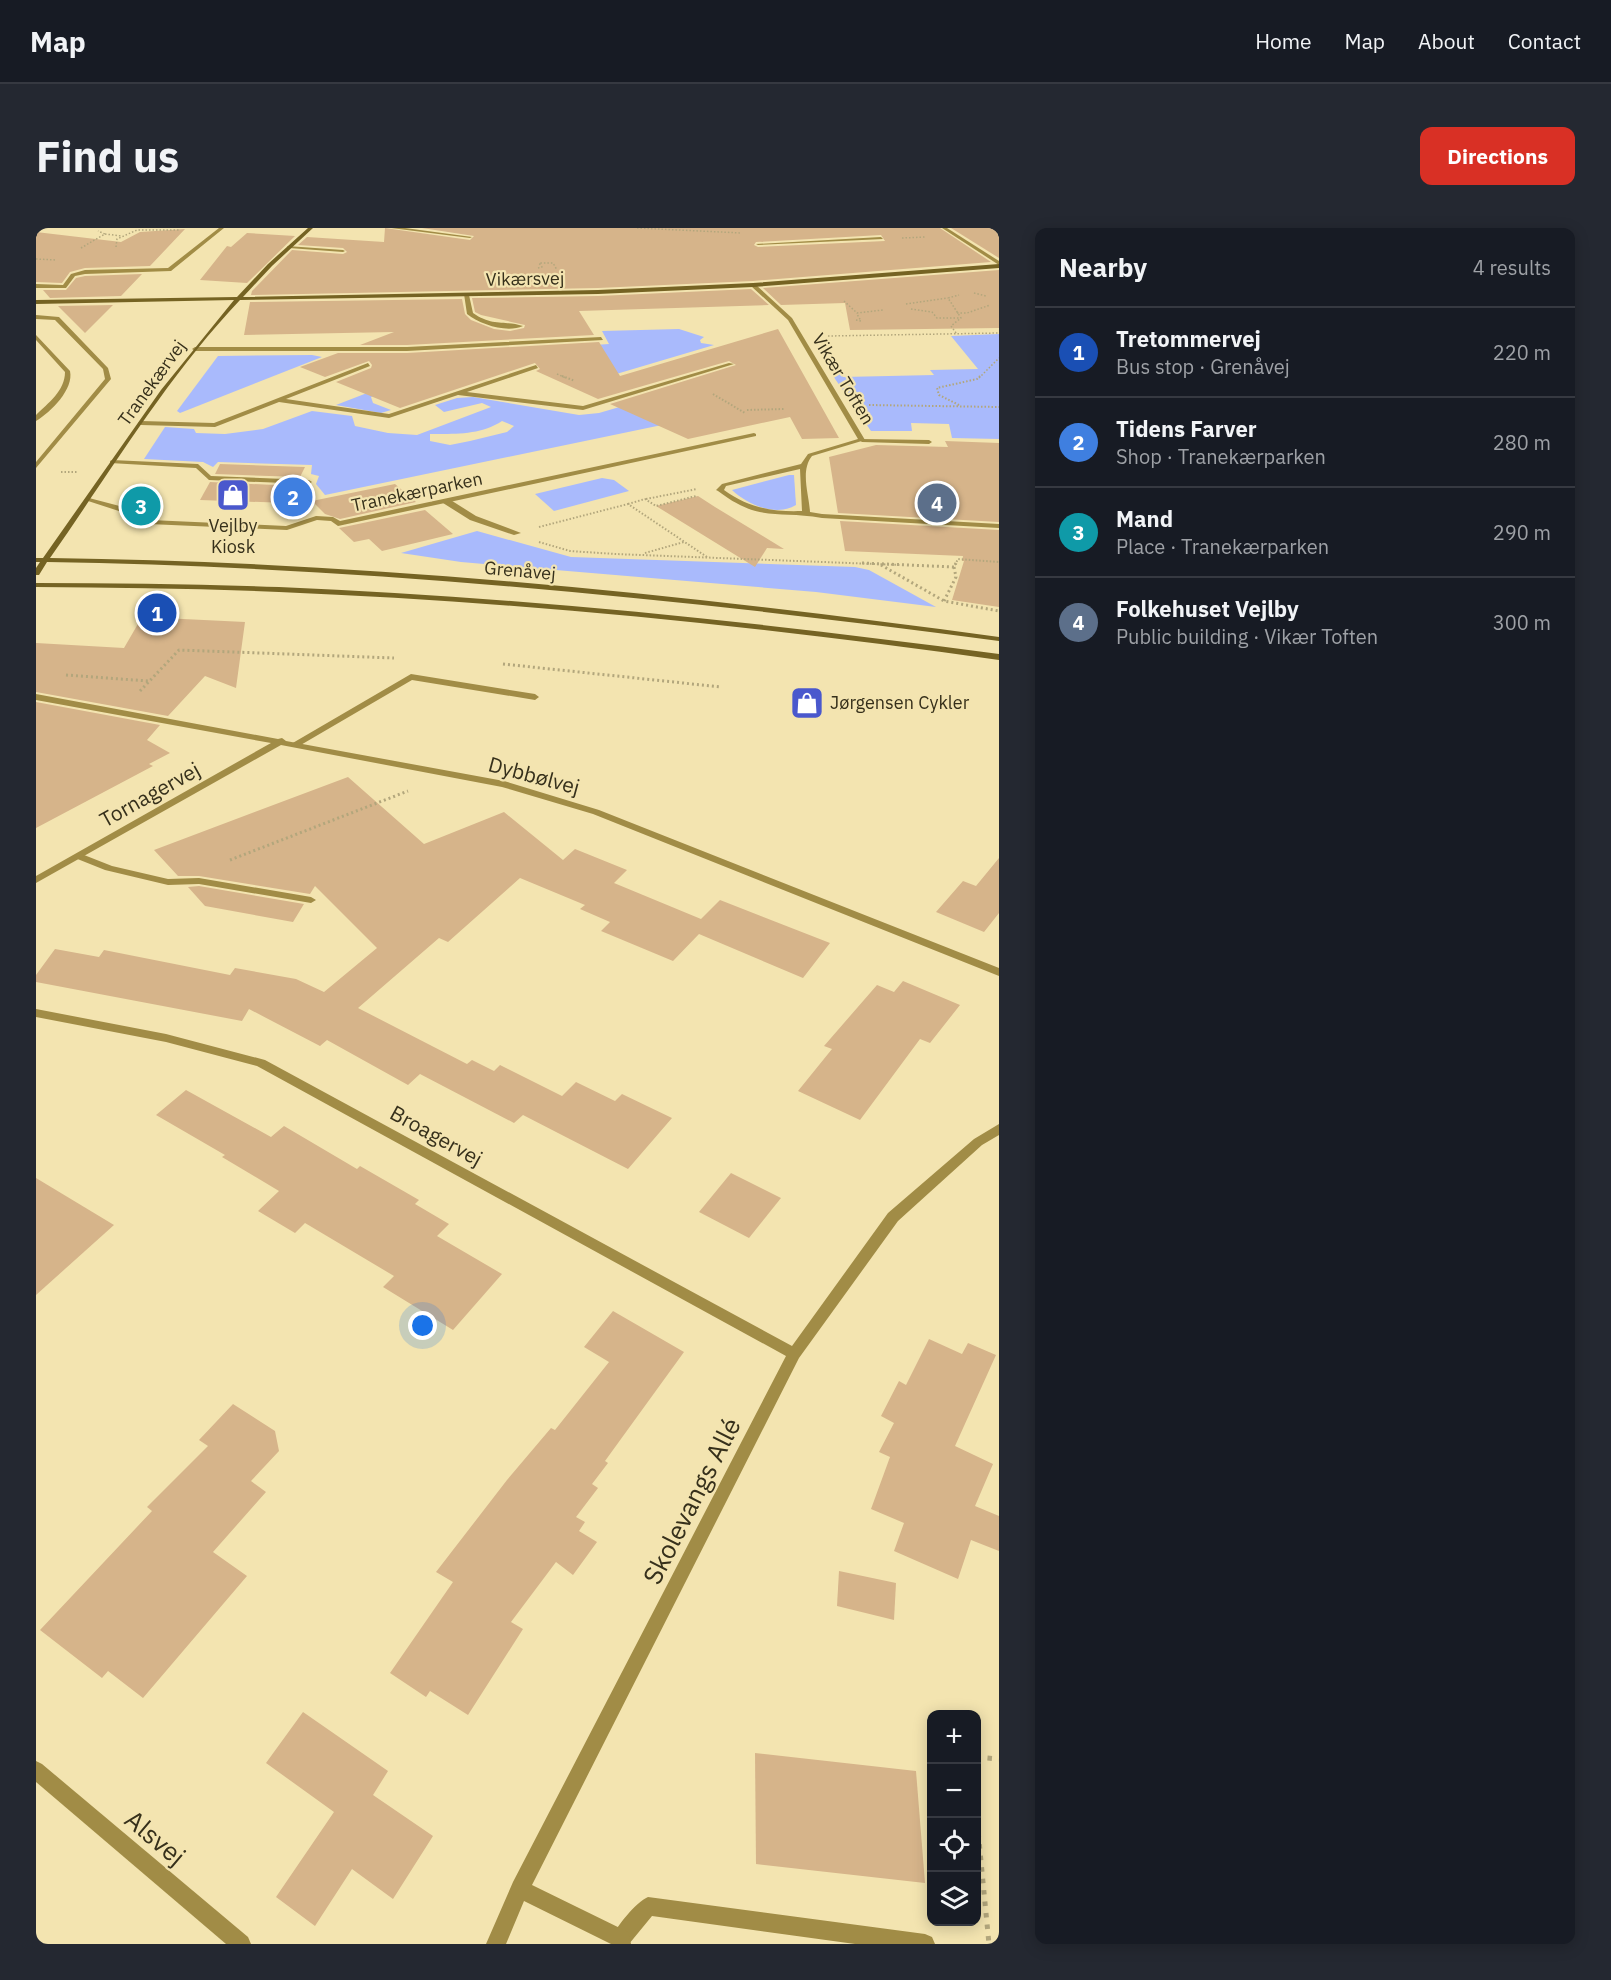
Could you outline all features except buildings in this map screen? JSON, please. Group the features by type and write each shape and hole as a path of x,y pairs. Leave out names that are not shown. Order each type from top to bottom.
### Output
{"street":[{"path":"68,228 98,231"},
{"path":"51,301 74,275 85,272 169,270 222,228"},
{"name":"Tranekærvej","path":"36,573 40,560 88,500 112,462 195,349 236,299 311,228"},
{"path":"393,228 470,237"},
{"path":"945,228 999,265"},
{"path":"758,244 880,238"},
{"path":"289,247 343,251"},
{"name":"Vikærsvej","path":"36,302 598,292 753,285 999,265"},
{"name":"Vikær Toften","path":"720,490 724,485 802,466 804,459 810,455 862,440 790,319 753,285"},
{"path":"36,286 64,287"},
{"path":"466,295 470,314 475,318 494,324 520,326"},
{"path":"36,317 57,318 106,369 108,379 36,466"},
{"path":"36,337 70,377 67,385 36,418"},
{"path":"195,349 407,349 601,339"},
{"path":"458,393 583,408 731,364"},
{"path":"141,423 215,425 368,365"},
{"path":"279,400 389,416 536,367"},
{"name":"Tranekærparken","path":"88,500 128,511 149,522 287,528 316,518 333,519 338,524 754,435"},
{"path":"862,440 929,442"},
{"path":"112,462 198,466 209,478 309,482"},
{"path":"802,466 807,499 806,513"},
{"path":"720,490 743,506 759,512 999,525"},
{"path":"446,501 473,519 517,533"},
{"name":"Grenåvej","path":"40,560 321,571 568,590 746,607 999,639"},
{"name":"Grenåvej","path":"36,585 312,591 586,609 777,628 999,657"},
{"path":"296,744 411,677 535,697"},
{"name":"Dybbølvej","path":"36,697 504,784 596,812 999,972"},
{"name":"Tornagervej","path":"36,880 282,741"},
{"path":"79,856 109,868 168,882 199,881 311,900"},
{"name":"Broagervej","path":"36,1013 166,1038 261,1063 794,1354"},
{"name":"Skolevangs Allé","path":"496,1944 520,1889 794,1354 893,1217 978,1142 999,1129"},
{"name":"Alsvej","path":"36,1770 241,1944"},
{"path":"520,1889 621,1942 648,1906 925,1944"}],"path":[{"path":"108,250 117,247 117,239 137,230 188,228"},
{"path":"637,228 750,233"},
{"path":"105,234 125,236"},
{"path":"880,238 955,236"},
{"path":"36,258 58,260"},
{"path":"906,304 948,298 965,292"},
{"path":"837,296 857,313 861,321 856,321"},
{"path":"948,298 961,318"},
{"path":"957,313 967,313 990,305"},
{"path":"911,309 932,312 938,318 961,318"},
{"path":"857,313 883,310"},
{"path":"956,334 951,326 961,318"},
{"path":"991,328 995,333"},
{"path":"926,329 930,334"},
{"path":"885,330 889,335"},
{"path":"903,330 907,335"},
{"path":"800,337 999,333"},
{"path":"962,406 939,395 937,388 977,379 992,362 999,358"},
{"path":"687,377 741,410 755,423 754,435"},
{"path":"841,405 999,407"},
{"path":"741,410 784,409"},
{"path":"59,472 105,474"},
{"path":"517,533 628,504 701,488 720,490"},
{"path":"645,500 656,506 720,490"},
{"path":"628,504 707,557"},
{"path":"517,533 549,547 570,551 954,567"},
{"path":"641,555 684,542"},
{"path":"944,601 956,577 954,567 958,559 999,562"},
{"path":"879,564 944,601 999,611"},
{"path":"119,713 179,650 399,658"},
{"path":"495,663 721,687"},
{"path":"59,675 149,681"},
{"path":"199,881 203,871 433,782 442,772"},
{"path":"981,1757 999,1759"},
{"path":"977,1818 989,1944"}],"shaded area":[{"path":"679,329 704,337 700,340 701,343 714,345 586,383 553,348 609,344 602,331"},
{"path":"999,334 999,439 952,438 949,424 911,423 912,431 871,431 831,373 840,372 843,377 934,375 930,370 978,369 951,336"},
{"path":"505,352 371,397 373,403 391,410 381,413 336,405 411,376"},
{"path":"312,355 322,357 180,413 177,411 218,356"},
{"path":"473,397 579,415 599,413 640,401 734,410 325,495 316,484 319,476 311,474 312,465 218,462 213,467 203,462 144,459 165,427 194,429 196,433 225,434 263,429 312,411 352,416 355,426 388,433 417,435 491,407 482,403 444,412 435,405 457,398","holes":["502,421 514,426 507,432 450,445 430,441 430,434 477,431"]},
{"path":"794,475 796,505 788,508 780,510 762,508 732,490"},
{"path":"602,478 614,480 629,491 554,511 535,494"},
{"path":"477,531 571,557 855,567 869,570 936,607 816,592 461,562 401,553"}],"place":[{"name":"Vejlby Kiosk","path":"233,495"},
{"name":"Tidens Farver","path":"293,497"},
{"name":"Folkehuset Vejlby","path":"937,503"},
{"name":"Mand","path":"141,506"},
{"name":"Tretommervej","path":"157,613"},
{"name":"Jørgensen Cykler","path":"807,703"}]}
